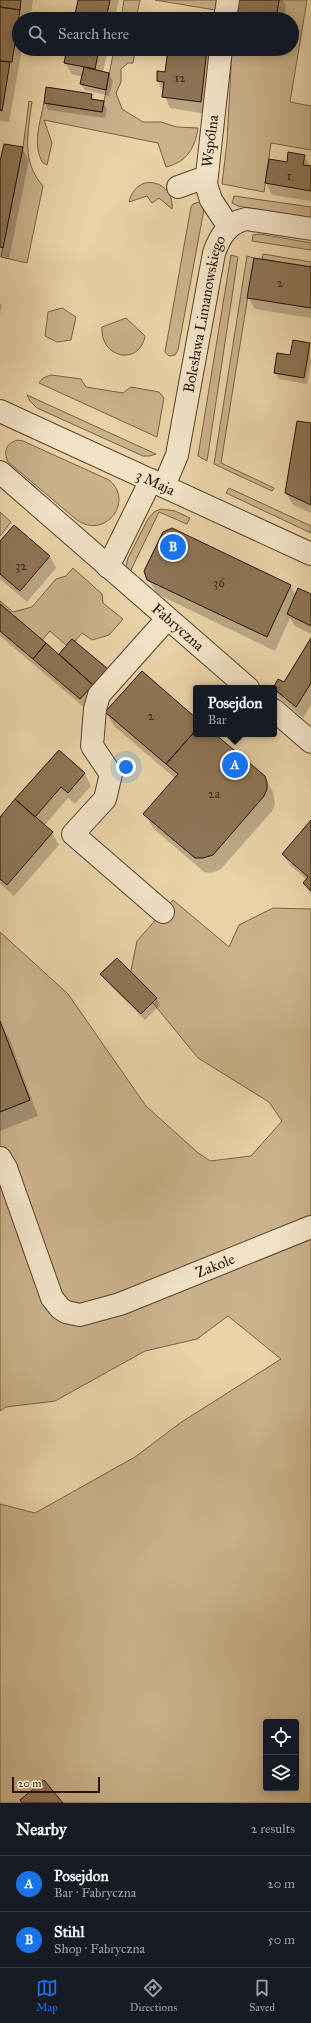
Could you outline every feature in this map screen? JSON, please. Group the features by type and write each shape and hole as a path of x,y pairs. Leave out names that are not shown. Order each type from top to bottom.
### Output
{"street":[{"path":"226,12 228,0"},
{"name":"Wspólna","path":"220,56 206,177 211,200 229,227"},
{"path":"178,188 206,177"},
{"name":"Bolesława Limanowskiego","path":"158,483 177,455 183,432 214,253 223,234 237,221 246,219 311,229"},
{"name":"3 Maja","path":"0,411 311,554"},
{"name":"Fabryczna","path":"0,472 167,620 244,685"},
{"path":"108,567 158,483"},
{"path":"163,912 73,834 105,799 111,774 92,746 95,709 99,695 167,620"},
{"path":"277,713 311,742"},
{"name":"Zakole","path":"0,1158 6,1168 55,1303 66,1312 80,1315 120,1304 311,1227"}],"shaded area":[{"path":"124,0 140,0 137,12 122,12"},
{"path":"155,0 217,0 215,10"},
{"path":"279,0 307,0 299,48 299,12 277,12"},
{"path":"113,56 134,56 133,63 128,63 121,69 121,82 116,93 122,109 143,122 161,122 177,127 198,128 197,135 192,148 185,158 166,167 158,143 44,120 52,143 47,165 43,163 37,142 44,103 102,112"},
{"path":"232,56 298,56 290,102 311,106 311,150 271,143 264,192 222,184 227,142"},
{"path":"29,101 32,102 28,135 29,157 31,167 43,186 27,263 1,257 23,147"},
{"path":"145,183 156,184 165,189 171,198 172,209 159,198 152,203 147,196 129,202 134,190"},
{"path":"234,196 311,207 311,218 238,206 232,203"},
{"path":"199,202 202,204 204,209 178,350 175,355 169,356 165,352 191,207 193,204"},
{"path":"260,234 311,243 311,250 252,241 253,235"},
{"path":"263,254 311,262 311,267 262,259"},
{"path":"231,255 238,257 207,461 198,456"},
{"path":"247,256 254,258 221,463 274,488 272,491 214,464"},
{"path":"62,308 76,317 71,340 57,342 45,336 48,312"},
{"path":"126,318 145,336 142,346 136,352 129,355 121,355 113,352 107,346 103,338 102,327"},
{"path":"51,375 81,379 86,387 123,393 131,387 159,392 164,398 157,437 39,383 43,378"},
{"path":"27,395 156,454 143,456 37,408 30,401"},
{"path":"18,440 109,480 116,489 119,498 118,507 113,515 106,522 97,525 87,525 77,520 8,462 6,451 8,445"},
{"path":"229,488 311,526 311,533 226,493"},
{"path":"161,509 175,511 190,518 187,524 159,512 129,574 126,567 128,558 148,519 154,512"},
{"path":"0,512 11,522 0,536"},
{"path":"73,568 102,594 103,603 123,619 109,635 92,640 82,633 75,641 72,639 66,645 50,631 42,640 0,604 0,601 13,612 32,607 56,579 66,576"},
{"path":"173,900 229,947 239,925 273,908 311,909 311,1803 0,1803 0,1504 35,1513 135,1457 180,1423 281,1359 228,1316 197,1339 145,1351 55,1401 6,1407 0,1411 0,932 68,994 146,1106 197,1152 210,1161 251,1156 282,1121 269,1102 198,1058 130,975 137,941"}],"building":[{"path":"0,0 21,0 20,10 0,7"},
{"path":"78,0 110,0 107,12 75,12"},
{"path":"238,0 279,0 277,12 236,12"},
{"path":"0,7 20,10 20,12 12,12 12,62 0,61"},
{"path":"66,56 98,56 95,69 64,63"},
{"path":"167,56 206,56 201,102 162,97 164,82 157,81 157,71 165,72"},
{"path":"0,61 10,62 2,111 0,110"},
{"path":"84,67 109,73 106,90 80,84"},
{"path":"46,87 92,94 91,99 104,101 102,112 44,103"},
{"path":"4,144 23,147 3,248 0,247 0,161"},
{"path":"288,152 305,155 303,165 311,166 311,191 265,183 269,159 287,162"},
{"path":"254,258 311,267 311,308 247,298"},
{"path":"293,340 310,343 304,378 274,373 277,353 290,355"},
{"path":"297,421 311,423 311,505 285,493"},
{"path":"14,525 50,556 20,591 0,574 0,541"},
{"path":"172,528 291,585 267,637 147,580 144,571 163,532"},
{"path":"298,588 311,594 311,626 287,614"},
{"path":"0,604 46,643 33,659 0,631"},
{"path":"311,638 311,683 296,707 277,691 277,685 275,685 278,679 284,682"},
{"path":"72,639 108,669 93,685 59,654"},
{"path":"46,643 93,685 80,699 33,659"},
{"path":"142,671 193,715 193,733 166,764 105,712"},
{"path":"193,733 193,737 219,737 265,776 267,789 264,796 213,855 203,858 195,858 143,814 178,774 166,764"},
{"path":"59,750 85,773 68,793 61,787 35,817 15,799"},
{"path":"15,799 53,832 7,885 0,879 0,817"},
{"path":"311,820 311,891 303,883 308,877 282,854"},
{"path":"117,958 157,998 141,1014 100,974"},
{"path":"0,1021 30,1100 0,1112"},
{"path":"44,1780 63,1803 22,1803 20,1800"}],"place":[{"name":"Stihl","path":"173,547"},
{"name":"Posejdon","path":"235,765"}]}
